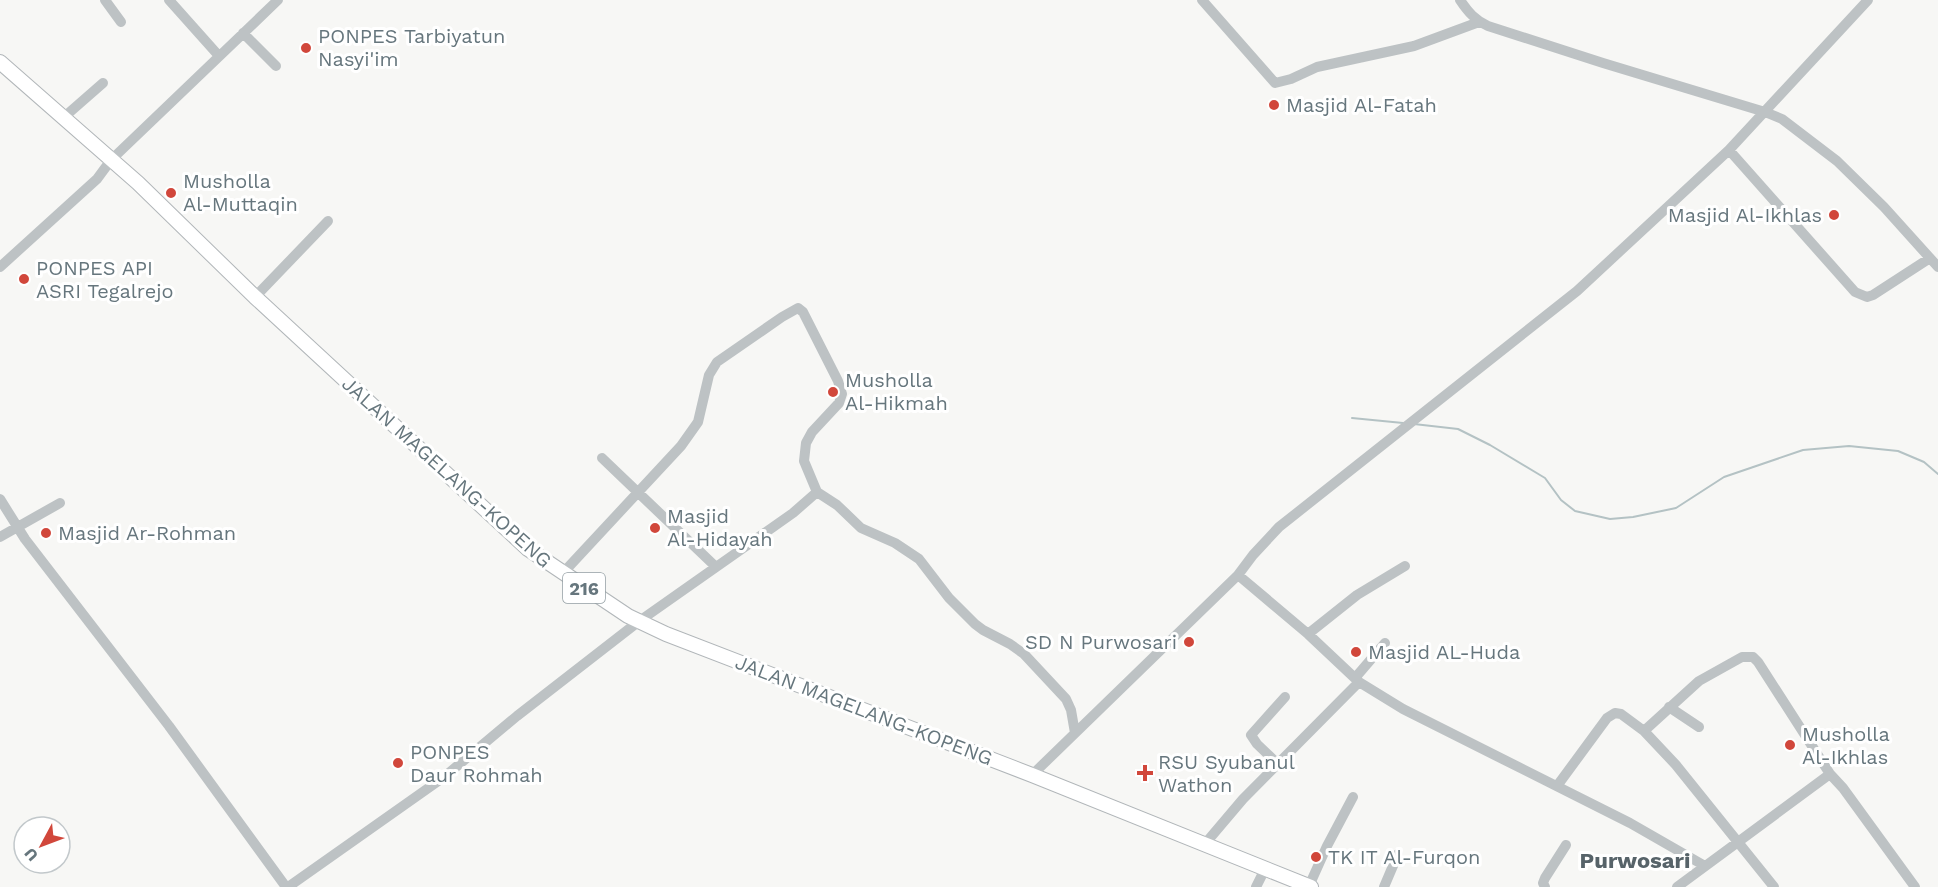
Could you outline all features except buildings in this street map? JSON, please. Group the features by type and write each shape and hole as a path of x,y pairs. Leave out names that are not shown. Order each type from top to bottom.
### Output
{"main road":[{"name":"JALAN MAGELANG-KOPENG","path":"0,62 138,183 255,297 528,549 562,574 638,622 1032,775 1306,886"}],"street":[{"path":"105,0 121,22"},
{"path":"169,0 219,56"},
{"path":"0,267 97,179 111,160 278,0"},
{"path":"1202,0 1275,83 1291,79 1317,67 1414,46 1479,22"},
{"path":"1460,0 1479,22 1782,119 1837,161 1884,207 1938,267"},
{"path":"1032,775 1238,576 1253,555 1279,527 1577,291 1729,150 1868,0"},
{"path":"243,33 276,66"},
{"path":"63,118 103,83"},
{"path":"1729,150 1861,296 1873,295 1930,258"},
{"path":"255,297 328,221"},
{"path":"562,574 681,446 698,422 709,375 717,362 798,308 838,381 842,394 838,403 812,432 807,443 804,461 817,492 837,505 861,528 896,543 919,559 949,598 975,624 1024,654 1066,699 1071,710 1075,733"},
{"path":"602,458 716,567"},
{"path":"0,499 18,527 169,726 287,887 444,777 517,716 638,622 793,513 817,492"},
{"path":"0,537 60,503"},
{"path":"1308,634 1357,595 1406,566"},
{"path":"1238,576 1308,634 1357,680 1403,709 1629,823 1705,866"},
{"path":"1204,845 1243,799 1357,680 1385,643"},
{"path":"1644,731 1698,681 1742,657 1753,657 1830,774 1843,788 1915,887"},
{"path":"1278,764 1251,735 1285,697"},
{"path":"1669,708 1699,727"},
{"path":"1557,786 1610,715 1621,714 1644,731 1676,765 1774,887"},
{"path":"1677,887 1830,774"},
{"path":"1306,886 1353,796"},
{"path":"1545,887 1545,878 1566,845"},
{"path":"1384,887 1398,854"},
{"path":"1256,887 1265,869"}],"waterway":[{"path":"1352,418 1403,423"},
{"path":"1414,424 1458,429 1545,478 1561,500 1575,511 1610,519 1633,517 1676,508 1724,477 1803,450 1849,446 1898,451 1924,462 1938,474"}],"place":[{"name":"PONPES Tarbiyatun Nasyi'im","path":"306,48"},
{"name":"Masjid Al-Fatah","path":"1274,105"},
{"name":"Musholla Al-Muttaqin","path":"171,193"},
{"name":"Masjid Al-Ikhlas","path":"1834,215"},
{"name":"PONPES API ASRI Tegalrejo","path":"24,279"},
{"name":"Musholla Al-Hikmah","path":"833,392"},
{"name":"Masjid Al-Hidayah","path":"655,528"},
{"name":"Masjid Ar-Rohman","path":"46,533"},
{"name":"SD N Purwosari","path":"1189,642"},
{"name":"Masjid AL-Huda","path":"1356,652"},
{"name":"Musholla Al-Ikhlas","path":"1790,745"},
{"name":"PONPES Daur Rohmah","path":"398,763"},
{"name":"RSU Syubanul Wathon","path":"1145,773"},
{"name":"TK IT Al-Furqon","path":"1316,857"}],"district":[{"name":"Purwosari","path":"1635,860"}]}
